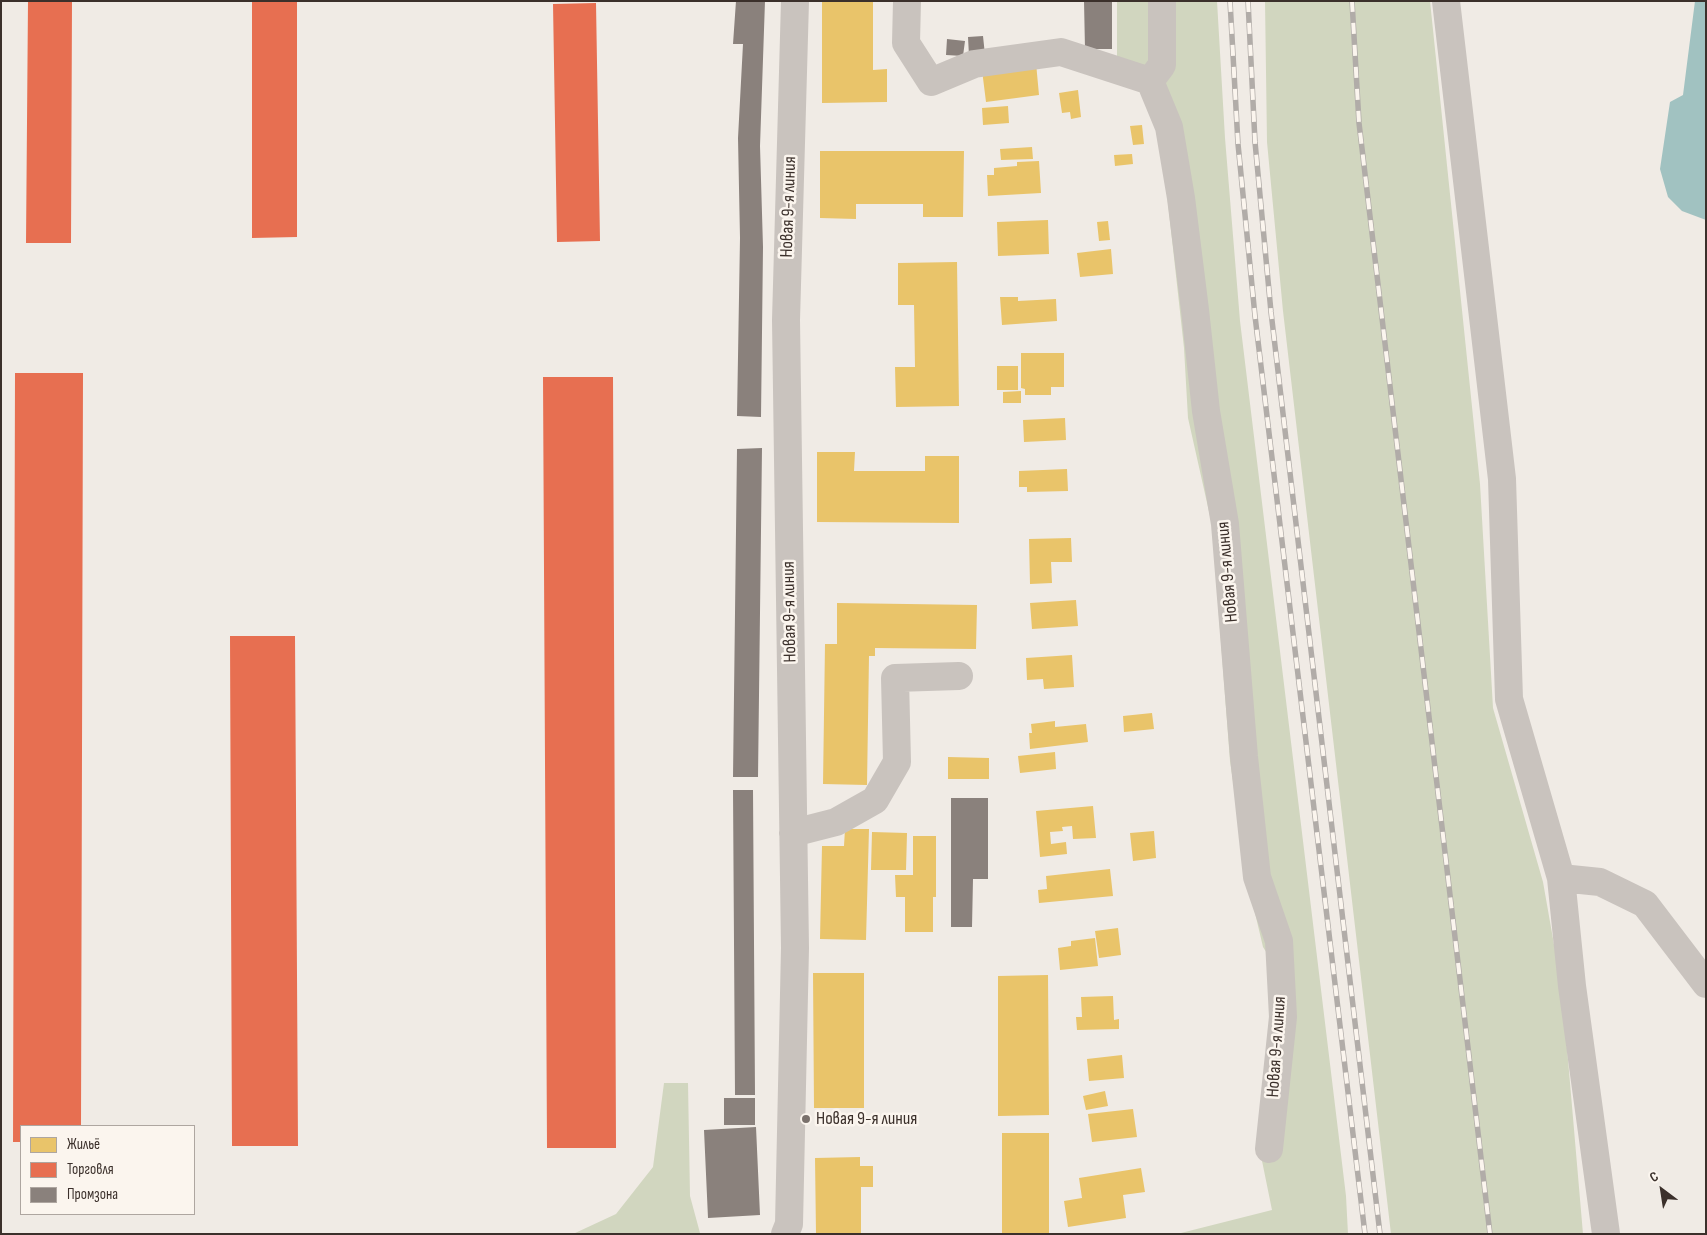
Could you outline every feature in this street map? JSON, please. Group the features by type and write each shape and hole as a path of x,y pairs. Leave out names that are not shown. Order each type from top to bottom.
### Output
{"street":[{"name":"Новая 9-я линия","path":"787,1229 795,948 786,320 795,1"},
{"path":"907,1 906,43 930,82 974,64 1061,52 1150,81 1162,65 1162,1"},
{"path":"1446,1 1502,479 1509,699 1561,878 1572,986 1606,1234"},
{"name":"Новая 9-я линия","path":"1150,81 1169,127 1181,198 1196,310 1206,411 1225,524 1244,757 1257,877 1279,940 1283,1017 1269,1149"},
{"path":"793,833 836,822 875,800 897,762 895,678 959,676"},
{"path":"1561,878 1600,882 1645,904 1706,984"}],"green space":[{"path":"1117,1 1217,1 1225,138 1240,321 1346,1196 1348,1234 1177,1234 1272,1210 1260,1151 1271,1068 1270,958 1263,947 1248,883 1230,761 1212,525 1188,418 1184,348 1160,131 1142,90 1117,61"},
{"path":"1265,1 1430,1 1480,484 1493,708 1543,882 1562,990 1583,1234 1391,1234 1283,311 1267,142"},
{"path":"664,1083 688,1083 690,1196 700,1233 573,1234 616,1214 653,1167"}],"water":[{"path":"1695,1 1706,1 1706,220 1682,211 1668,197 1660,169 1670,102 1683,95"}],"building: Жильё":[{"path":"822,1 873,1 873,70 887,69 887,102 822,103"},
{"path":"1036,63 1039,95 986,102 982,70"},
{"path":"1078,90 1081,117 1071,119 1070,112 1062,113 1059,93"},
{"path":"1008,106 1009,123 983,125 982,108"},
{"path":"1142,125 1144,144 1133,145 1130,126"},
{"path":"1032,147 1033,159 1001,160 1000,149"},
{"path":"820,151 964,151 963,217 923,217 923,204 856,204 856,219 820,218"},
{"path":"1132,154 1133,164 1115,166 1114,155"},
{"path":"1039,161 1041,193 988,196 987,175 994,175 994,168 1017,166 1017,162"},
{"path":"1048,220 1049,254 998,256 997,222"},
{"path":"1108,221 1110,240 1099,241 1097,222"},
{"path":"1111,249 1113,274 1080,277 1077,253"},
{"path":"957,262 959,406 896,407 895,367 915,367 914,305 898,305 898,263"},
{"path":"1000,297 1018,297 1018,301 1056,299 1057,321 1002,325"},
{"path":"1021,353 1064,353 1064,387 1051,387 1051,395 1025,395 1025,389 1021,388"},
{"path":"997,366 1018,366 1018,390 997,390"},
{"path":"1021,391 1021,403 1003,403 1003,392"},
{"path":"1065,418 1066,440 1024,442 1023,420"},
{"path":"817,452 855,452 854,471 925,471 925,456 959,456 959,523 817,522"},
{"path":"1067,469 1068,491 1027,492 1027,487 1019,487 1019,471"},
{"path":"1071,538 1072,562 1051,562 1052,583 1030,584 1029,539"},
{"path":"1076,600 1078,626 1032,629 1030,603"},
{"path":"837,603 977,605 976,649 875,648 875,656 869,656 867,785 823,784 825,644 837,644"},
{"path":"1072,655 1074,687 1044,689 1043,679 1027,680 1026,658"},
{"path":"1152,713 1154,729 1124,732 1123,716"},
{"path":"1055,721 1055,727 1086,724 1088,742 1030,749 1029,733 1032,733 1031,724"},
{"path":"1055,752 1056,769 1020,773 1018,756"},
{"path":"948,757 989,758 989,779 948,779"},
{"path":"1093,806 1096,838 1073,839 1072,826 1062,827 1063,831 1050,832 1051,844 1066,842 1067,854 1040,857 1036,811"},
{"path":"845,829 869,829 866,940 820,939 822,846 844,846"},
{"path":"1154,831 1156,858 1133,861 1130,833"},
{"path":"872,832 907,833 906,870 871,870"},
{"path":"913,836 936,836 936,897 933,897 933,932 905,932 905,897 896,897 895,875 913,875"},
{"path":"1110,869 1113,896 1039,903 1038,890 1047,889 1046,876"},
{"path":"1118,928 1121,955 1099,958 1095,931"},
{"path":"1095,938 1098,966 1060,970 1058,948 1071,946 1071,941"},
{"path":"813,973 864,973 864,1108 814,1108"},
{"path":"1048,975 1049,1115 998,1116 998,976"},
{"path":"1113,996 1114,1020 1119,1019 1119,1029 1077,1030 1076,1017 1082,1017 1081,997"},
{"path":"1122,1055 1124,1078 1089,1081 1087,1059"},
{"path":"1105,1091 1108,1106 1086,1110 1083,1096"},
{"path":"1133,1109 1137,1137 1092,1142 1088,1114"},
{"path":"1002,1133 1049,1133 1049,1234 1002,1234"},
{"path":"860,1157 860,1166 873,1166 873,1187 861,1187 861,1234 816,1234 815,1158"},
{"path":"1141,1168 1145,1192 1123,1195 1126,1218 1068,1227 1064,1201 1082,1198 1079,1178"}],"building: Торговля":[{"path":"28,1 72,1 71,243 26,243"},
{"path":"252,1 297,1 297,237 252,238"},
{"path":"596,3 600,241 557,242 553,4"},
{"path":"15,373 83,373 81,1125 20,1125 20,1142 13,1142"},
{"path":"543,377 613,377 616,1148 547,1148"},
{"path":"230,636 295,636 298,1146 232,1146"}],"building: Промзона":[{"path":"736,1 765,1 760,146 763,247 761,417 737,416 740,238 738,138 743,44 733,44"},
{"path":"1084,1 1112,1 1112,49 1085,49"},
{"path":"983,36 985,55 969,56 968,37"},
{"path":"947,39 965,41 963,56 946,55"},
{"path":"762,448 758,777 733,777 737,449"},
{"path":"733,790 753,790 755,1095 735,1095"},
{"path":"951,798 988,798 988,879 973,879 972,927 951,927"},
{"path":"724,1098 755,1098 755,1125 724,1125"},
{"path":"756,1127 760,1215 708,1218 704,1130"}],"railway":[{"path":"1230,1 1238,144 1255,316 1365,1234"},
{"path":"1248,1 1255,142 1271,312 1380,1234"},
{"path":"1352,1 1359,123 1490,1234"}],"place":[{"name":"Новая 9-я линия","path":"806,1119"}]}
